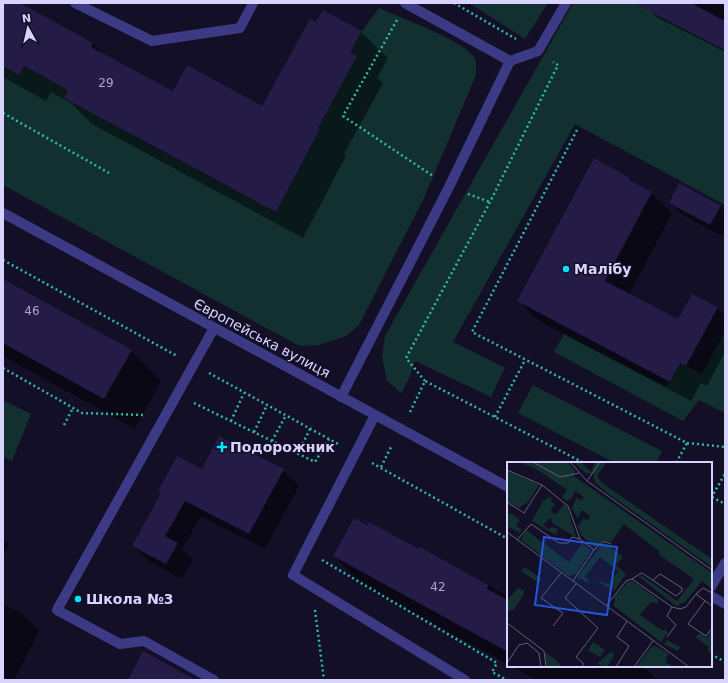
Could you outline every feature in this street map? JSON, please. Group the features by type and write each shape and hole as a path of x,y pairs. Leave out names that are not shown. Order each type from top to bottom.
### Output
{"street":[{"path":"75,3 152,41 240,28 253,3"},
{"path":"406,3 510,61"},
{"path":"341,397 449,187 510,61 538,51 566,3"},
{"name":"Європейська вулиця","path":"3,214 507,486"},
{"path":"214,328 57,610 120,644 144,641 214,680"},
{"path":"375,415 292,575 465,680"},
{"path":"712,585 725,563"},
{"path":"712,597 725,604"}],"path":[{"path":"406,3 343,116 449,187 490,202"},
{"path":"454,3 538,51 558,65 490,202 406,358 425,381 582,462"},
{"path":"3,113 109,173"},
{"path":"577,130 472,332 687,443 725,447"},
{"path":"3,260 356,453 507,538"},
{"path":"496,417 525,360"},
{"path":"3,368 82,413 165,416"},
{"path":"380,467 425,381"},
{"path":"231,421 244,393"},
{"path":"177,394 315,462 328,439"},
{"path":"254,432 267,405"},
{"path":"64,425 73,408"},
{"path":"272,441 286,415"},
{"path":"298,453 310,429"},
{"path":"677,462 687,443"},
{"path":"712,495 725,474"},
{"path":"712,498 725,504"},
{"path":"324,680 314,605 319,558 497,663 492,672 507,680"},
{"path":"712,655 725,662"}],"green space":[{"path":"469,3 548,3 525,39"},
{"path":"573,3 652,3 725,50 725,205 575,124 453,342 505,368 491,397 415,361 409,379 401,393 387,381 382,357 385,336"},
{"path":"379,8 415,23 458,44 474,57 476,75 424,198 359,325 346,336 319,345 299,346 3,185 3,66 19,75 24,66 140,128 135,137 276,212 320,129 311,124 357,56 350,52 362,31"},
{"path":"725,331 725,413 699,400 683,421 554,352 564,334 665,386 670,382 680,363 702,374"},
{"path":"533,385 662,451 656,462 613,462 518,413"},
{"path":"3,400 31,414 12,461 3,457"}],"building":[{"path":"3,3 20,3 93,43 91,47 173,91 187,65 262,106 310,19 316,22 323,10 362,31 350,52 357,56 318,128 320,129 276,212 64,98 68,90 24,66 19,75 3,66"},
{"path":"634,3 691,3 725,21 725,50"},
{"name":"Малібу","path":"594,158 630,178 629,180 652,192 605,281 678,319 692,294 718,307 686,366 680,363 670,382 517,301"},
{"path":"679,183 721,206 710,225 669,203"},
{"path":"3,279 132,350 104,399 3,343"},
{"path":"219,436 284,469 249,534 185,501 165,536 178,543 166,564 132,546 161,493 158,491 177,456 202,469"},
{"path":"354,518 367,525 369,522 419,549 420,547 488,585 487,589 507,599 507,651 333,556"},
{"path":"143,651 196,680 128,680"}],"place":[{"name":"Малібу","path":"566,269"},
{"name":"Подорожник","path":"222,447"},
{"name":"Школа №3","path":"78,599"}]}
